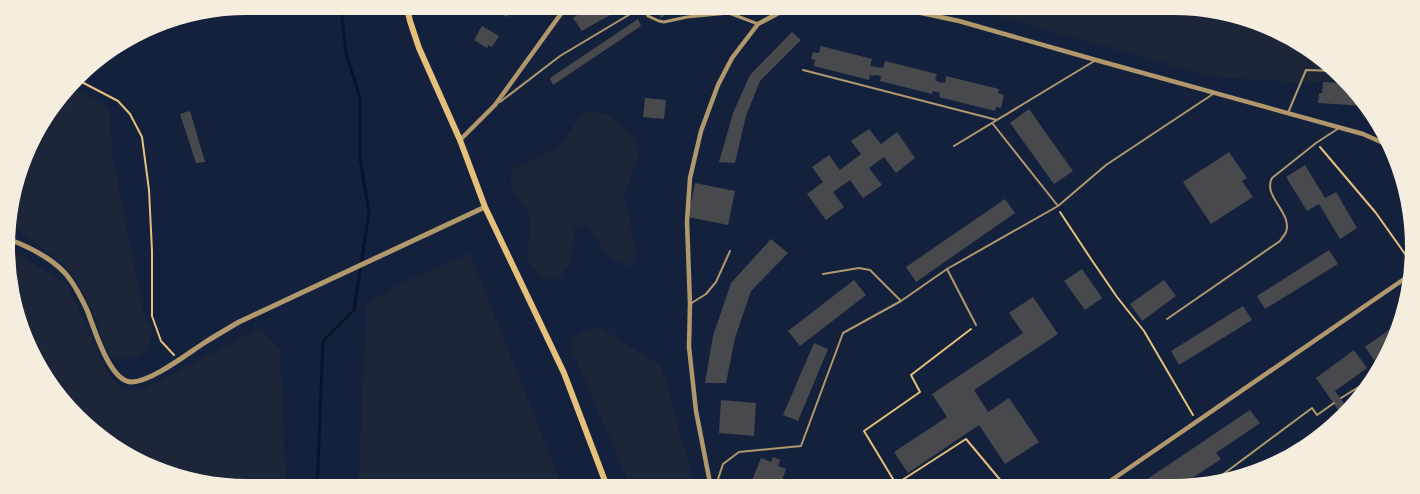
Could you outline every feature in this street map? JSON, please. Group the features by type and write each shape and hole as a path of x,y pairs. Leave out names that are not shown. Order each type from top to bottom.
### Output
{"main road":[{"path":"409,15 419,48 460,140 485,207 564,373 604,479"}],"street":[{"path":"460,140 495,105 560,15"},
{"path":"647,15 664,22 708,15"},
{"path":"734,15 759,24"},
{"path":"711,479 695,400 690,348 687,221 690,178 701,131 718,85 732,58 759,24 776,15"},
{"path":"931,15 1363,134 1380,141"},
{"path":"15,241 28,246 63,271 87,311 103,354 116,371 131,382 161,371 239,322 485,207"},
{"path":"1113,479 1403,280"}],"lane":[{"path":"495,105 560,56 629,15"},
{"path":"954,146 1096,60"},
{"path":"803,70 997,120"},
{"path":"1288,113 1305,70 1323,71"},
{"path":"717,479 723,464 739,452 801,446 843,333 901,301 947,269 1058,206 1106,165 1215,93"},
{"path":"992,123 1058,206"},
{"path":"1167,319 1280,241 1287,226 1269,188 1270,181 1316,143 1339,128"},
{"path":"690,304 706,294 716,282 729,251"},
{"path":"823,274 859,268 870,270 901,301"},
{"path":"947,269 976,325"},
{"path":"1341,398 1357,388"},
{"path":"1224,473 1312,408 1317,415 1334,403"}],"path":[{"path":"83,83 118,101 130,114 142,137 149,190 152,316 161,341 178,359"},
{"path":"1316,143 1376,213 1405,254"},
{"path":"1058,206 1090,260 1144,331 1197,421"},
{"path":"893,479 864,431 920,392 911,375 976,325"},
{"path":"904,479 966,439 999,479"}],"shaded area":[{"path":"994,15 1188,15 1218,19 1248,27 1276,39 1302,54 1334,80 1308,83 1214,77"},
{"path":"76,91 104,103 110,113 113,159 144,315 153,330 145,350 129,359 111,358 93,313 79,285 65,265 15,230 19,202 27,172 54,118"},
{"path":"584,111 608,114 636,139 638,158 624,196 637,254 628,267 608,256 586,223 575,227 570,265 557,280 541,278 527,259 531,216 513,189 512,169 558,148"},
{"path":"15,253 67,284 108,373 120,387 128,390 140,391 260,328 280,350 286,479 232,479 202,475 172,467 131,448 106,431 83,411 54,376 27,322 19,292"},
{"path":"470,253 559,479 358,479 367,303 405,282"},
{"path":"599,327 661,366 692,479 627,479 571,347 573,337 588,329"}],"building":[{"path":"578,15 610,15 582,31 573,18"},
{"path":"638,19 641,26 553,85 550,78"},
{"path":"482,26 499,36 492,47 488,45 487,48 474,40"},
{"path":"792,32 801,40 760,81 746,116 735,163 719,162 733,113 750,75"},
{"path":"821,46 872,59 870,66 883,68 885,61 937,74 935,80 939,82 945,83 946,76 999,89 998,93 1004,95 1001,108 996,107 995,111 939,97 940,93 933,91 932,94 880,81 881,76 870,75 869,80 814,66 815,60 811,59 813,52 819,53"},
{"path":"1323,82 1337,83 1357,105 1318,103 1319,93 1322,93"},
{"path":"645,98 666,100 664,119 643,117"},
{"path":"1029,109 1073,171 1054,184 1010,123"},
{"path":"190,111 205,162 196,163 180,114"},
{"path":"869,129 881,144 897,132 915,158 896,173 884,157 869,168 882,185 863,198 850,180 833,192 844,207 826,220 807,194 823,182 812,167 829,155 840,170 861,154 851,141"},
{"path":"1229,152 1247,178 1242,181 1253,197 1211,224 1183,182"},
{"path":"1305,165 1325,198 1336,192 1357,228 1340,239 1319,204 1307,211 1286,177"},
{"path":"695,183 735,191 728,225 688,217"},
{"path":"1005,199 1015,213 916,282 906,267"},
{"path":"771,239 788,253 751,291 735,338 726,383 705,383 713,336 731,283"},
{"path":"1329,250 1338,264 1265,309 1257,296"},
{"path":"1082,269 1102,298 1085,310 1064,281"},
{"path":"854,280 866,295 800,346 788,331"},
{"path":"1164,280 1176,296 1142,321 1130,304"},
{"path":"1033,297 1058,334 974,390 988,412 1009,398 1039,442 1005,464 979,425 908,473 894,452 947,417 932,394 1023,333 1009,313"},
{"path":"1243,306 1252,320 1179,365 1171,351"},
{"path":"1390,329 1375,361 1365,347"},
{"path":"814,343 828,349 798,421 783,415"},
{"path":"1354,350 1367,368 1335,391 1344,403 1338,410 1316,378"},
{"path":"721,400 756,403 754,436 719,433"},
{"path":"1250,410 1260,423 1216,453 1221,459 1192,478 1147,479"},
{"path":"773,457 780,460 778,466 786,469 782,479 753,479 761,458 771,462"}],"waterway":[{"path":"317,479 323,341 354,310 369,213 360,158 360,98 346,53 342,15"}]}
